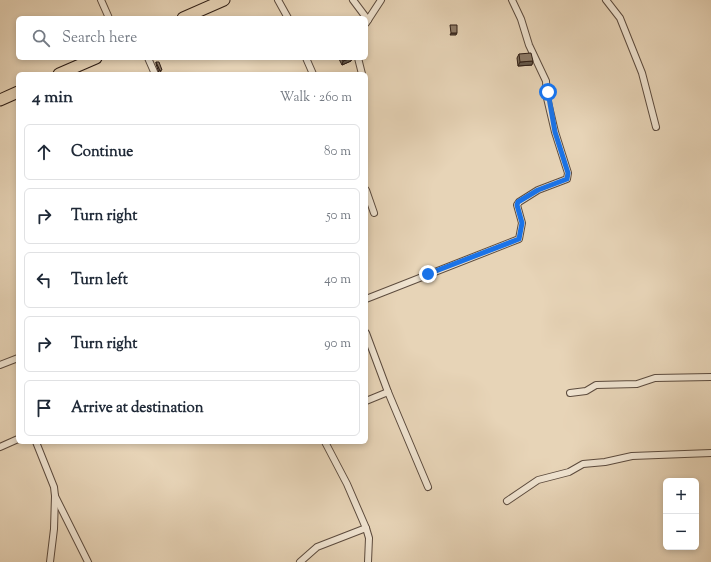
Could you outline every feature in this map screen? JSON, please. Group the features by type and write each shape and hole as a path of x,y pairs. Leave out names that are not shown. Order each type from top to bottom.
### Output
{"highway":[{"path":"188,16 224,0"},
{"path":"64,72 91,60"},
{"path":"0,100 16,93"}],"street":[{"path":"101,0 109,16"},
{"path":"278,0 287,16"},
{"path":"353,0 364,16"},
{"path":"368,20 381,0"},
{"path":"368,298 519,239 522,223 517,205 518,202 538,190 567,179 568,173 555,132 547,98 546,81 529,45 521,19 512,0"},
{"path":"606,0 620,18 642,73 656,127"},
{"path":"149,60 154,72"},
{"path":"307,60 312,72"},
{"path":"358,60 362,72"},
{"path":"368,196 374,213"},
{"path":"368,338 388,392 428,487"},
{"path":"0,365 16,359"},
{"path":"570,393 586,391 596,385 637,384 655,378 711,377"},
{"path":"368,399 388,392"},
{"path":"0,447 16,440"},
{"path":"37,444 54,487 54,529 50,562"},
{"path":"326,444 347,484 366,528 369,538 368,562"},
{"path":"507,501 538,480 569,472 583,464 605,462 632,456 711,453"},
{"path":"55,496 88,562"},
{"path":"300,562 317,547 366,528"}],"building":[{"path":"450,25 457,25 457,33 451,33"},
{"path":"531,53 533,61 520,62 519,54"},
{"path":"156,62 159,62 162,70 160,71"}],"route":[{"path":"428,274 519,239 519,230 522,223 517,205 518,202 538,190 567,179 568,173 555,132 547,98 548,92"}]}
